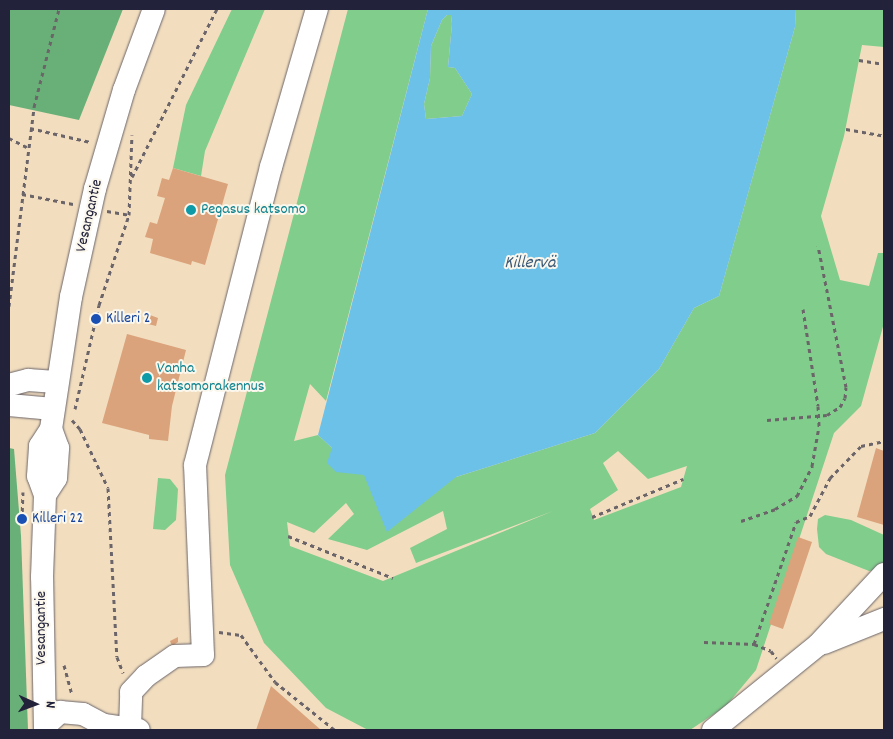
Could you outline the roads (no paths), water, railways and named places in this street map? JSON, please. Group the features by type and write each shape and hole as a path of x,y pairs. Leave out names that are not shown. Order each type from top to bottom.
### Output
{"street":[{"name":"Vesangantie","path":"47,729 42,577 45,495 56,478 58,422 56,382 73,288 108,146 154,9"},
{"path":"47,729 60,712 83,714 98,727 135,729 131,692 146,676 174,656 202,655 204,632 195,465 268,176 318,9"},
{"path":"9,385 28,380 56,382"},
{"path":"9,405 58,422"},
{"path":"713,730 818,645 884,574"},
{"path":"818,645 884,619"}],"water":[{"name":"Killervä","path":"428,9 796,9 795,27 719,296 694,308 659,369 595,433 456,477 387,532 364,475 336,472 327,463 332,448 318,435","holes":["447,15 451,15 452,24 448,67 455,68 472,94 462,116 426,119 424,104 430,78 431,46 442,20"]}],"place":[{"name":"Pegasus katsomo","path":"191,210"},
{"name":"Killeri 2","path":"96,319"},
{"name":"Vanha katsomorakennus","path":"147,378"},
{"name":"Killeri 22","path":"22,519"}]}
